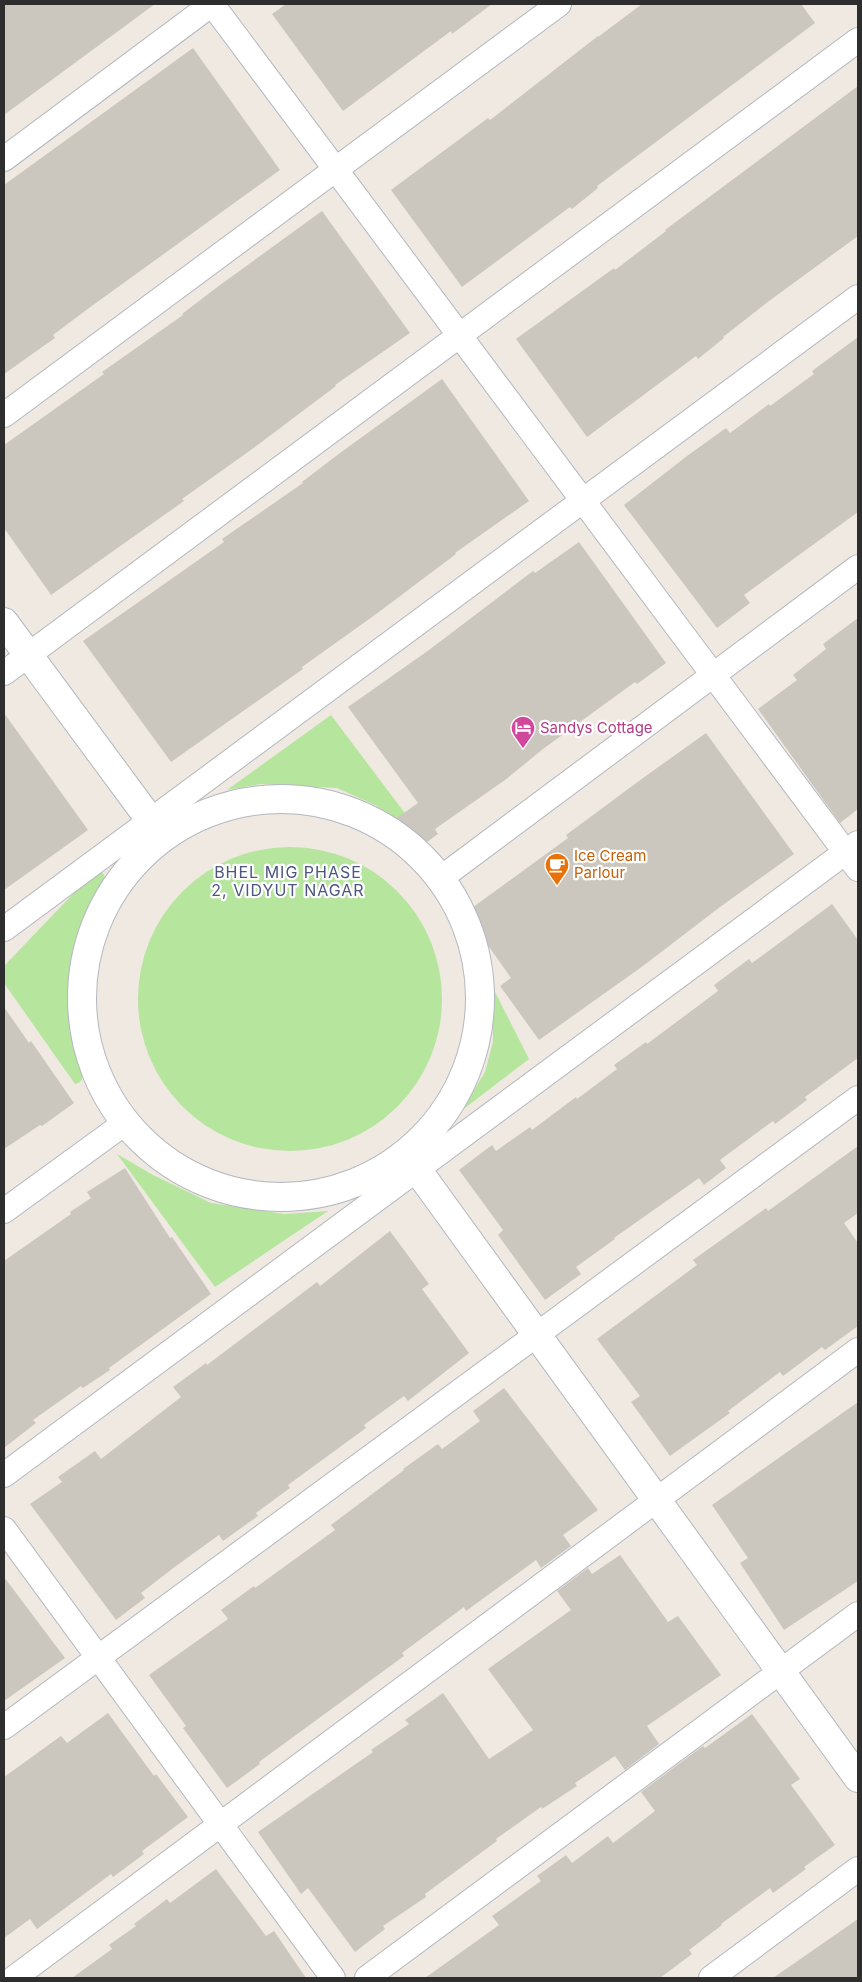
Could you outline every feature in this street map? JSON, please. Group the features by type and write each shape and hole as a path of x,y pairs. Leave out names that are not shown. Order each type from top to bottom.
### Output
{"street":[{"path":"4,159 212,4 714,675 854,855 413,1163 4,1475"},
{"path":"4,415 559,4"},
{"path":"4,674 858,40"},
{"path":"4,929 156,828 583,500 858,297"},
{"path":"441,878 858,567"},
{"path":"4,622 156,828"},
{"path":"278,798 340,807 396,835 441,878 470,933 481,994 473,1055 447,1111 413,1163 351,1186 290,1198 228,1191 172,1164 125,1123 94,1066 82,1004 90,940 117,883 156,828 217,808 278,798"},
{"path":"4,1726 858,1098"},
{"path":"4,1211 125,1123"},
{"path":"413,1163 858,1778"},
{"path":"14,1978 858,1350"},
{"path":"4,1529 333,1978"},
{"path":"367,1978 858,1614"},
{"path":"711,1978 858,1869"}],"green space":[{"path":"331,715 419,832 375,805 337,788 261,784 227,790"},
{"path":"290,847 320,850 348,859 374,873 397,892 416,915 430,941 439,969 442,999 439,1029 430,1057 416,1083 397,1106 374,1125 348,1139 320,1148 290,1151 260,1148 232,1139 206,1125 183,1106 164,1083 150,1057 141,1029 138,999 141,969 150,941 164,915 183,892 206,873 232,859 260,850"},
{"path":"96,870 103,873 106,880 85,924 79,943 75,967 75,1011 82,1079 75,1084 4,983 4,966"},
{"path":"493,988 529,1059 461,1111 485,1072 493,1042"},
{"path":"117,1154 153,1175 211,1203 285,1214 328,1211 215,1287"}],"building":[{"path":"4,4 155,4 4,115"},
{"path":"286,4 492,4 452,34 451,31 343,111 272,14"},
{"path":"642,4 801,4 815,23 597,186 598,188 572,209 570,207 462,287 391,190 488,118 490,120"},
{"path":"193,48 280,170 89,308 53,335 55,338 4,374 4,185"},
{"path":"858,86 858,236 769,301 698,359 696,356 587,437 516,339 614,268 615,270 665,230"},
{"path":"322,211 410,333 335,385 259,444 182,499 184,501 51,595 4,528 4,445 104,374 102,372 183,315 220,285"},
{"path":"858,337 858,512 744,595 750,603 717,628 624,505 726,428 730,433 769,404 770,406 814,374 812,371"},
{"path":"442,379 529,501 455,553 379,612 302,667 303,669 171,762 83,641 224,542 222,539 303,483 340,453"},
{"path":"579,542 666,663 637,684 635,682 543,749 505,780 435,829 438,834 416,850 394,820 418,803 348,707 429,650 533,571 535,573"},
{"path":"858,618 858,809 840,823 758,709 797,680 793,675 826,649 823,644"},
{"path":"4,713 88,830 4,890"},
{"path":"706,733 794,854 720,907 643,966 539,1040 500,986 511,978 465,913 568,838 566,835"},
{"path":"832,904 858,940 858,1058 805,1097 807,1100 775,1124 773,1121 720,1160 726,1168 704,1185 699,1178 576,1267 581,1274 545,1300 498,1235 503,1230 459,1170 492,1145 496,1151 530,1127 532,1130 576,1097 577,1099 617,1069 614,1065 646,1042 647,1044 718,991 714,985 749,959 752,963"},
{"path":"4,1007 29,1043 31,1041 74,1103 42,1126 40,1125 4,1149"},
{"path":"858,1146 858,1213 844,1223 858,1243 858,1326 825,1350 822,1347 783,1376 780,1372 728,1411 730,1413 670,1456 631,1402 640,1396 597,1339 697,1265 693,1260 766,1208 768,1211"},
{"path":"125,1168 170,1238 172,1237 211,1294 109,1368 110,1370 83,1388 81,1386 33,1420 36,1423 4,1448 4,1261 91,1198 87,1192"},
{"path":"390,1231 429,1284 422,1289 469,1353 408,1401 404,1396 364,1425 366,1428 288,1485 290,1488 256,1513 258,1516 223,1541 219,1535 176,1566 141,1593 145,1598 116,1620 30,1504 62,1482 58,1477 95,1451 101,1459 181,1397 173,1387 206,1363 207,1365 317,1282 320,1286"},
{"path":"504,1388 598,1510 563,1535 571,1546 541,1568 536,1560 466,1611 464,1607 402,1653 404,1656 259,1762 260,1764 227,1788 183,1728 186,1726 149,1675 228,1619 221,1610 254,1586 255,1588 335,1530 331,1525 403,1469 438,1444 442,1449 480,1421 473,1411"},
{"path":"858,1402 858,1581 784,1630 740,1563 748,1558 712,1505"},
{"path":"620,1555 668,1622 678,1616 721,1675 647,1726 659,1744 625,1770 615,1756 575,1783 577,1786 542,1809 541,1807 496,1839 497,1841 425,1894 426,1897 383,1926 385,1929 355,1952 308,1888 301,1894 258,1832 373,1752 371,1750 409,1724 405,1720 443,1693 489,1759 533,1730 488,1669 571,1610 557,1591 588,1568 592,1574"},
{"path":"4,1577 65,1658 4,1701"},
{"path":"108,1713 154,1776 156,1774 188,1817 142,1851 144,1854 113,1877 111,1874 37,1929 30,1919 4,1938 4,1777 61,1736 67,1743"},
{"path":"752,1714 800,1779 791,1785 835,1845 804,1867 806,1869 773,1893 770,1888 721,1924 689,1950 692,1954 660,1978 425,1978 499,1925 492,1916 541,1881 537,1876 566,1855 572,1863 608,1836 613,1843 655,1811 641,1792 703,1746 705,1748"},
{"path":"216,1869 266,1936 274,1931 306,1978 72,1978 112,1949 109,1945 136,1926 134,1924 167,1899 170,1903"},
{"path":"858,1919 858,1978 773,1978"}],"place":[{"name":"Sandys Cottage","path":"523,749"},
{"name":"Ice Cream Parlour","path":"557,886"}],"district":[{"name":"BHEL MIG PHASE 2, VIDYUT NAGAR","path":"288,881"}]}
